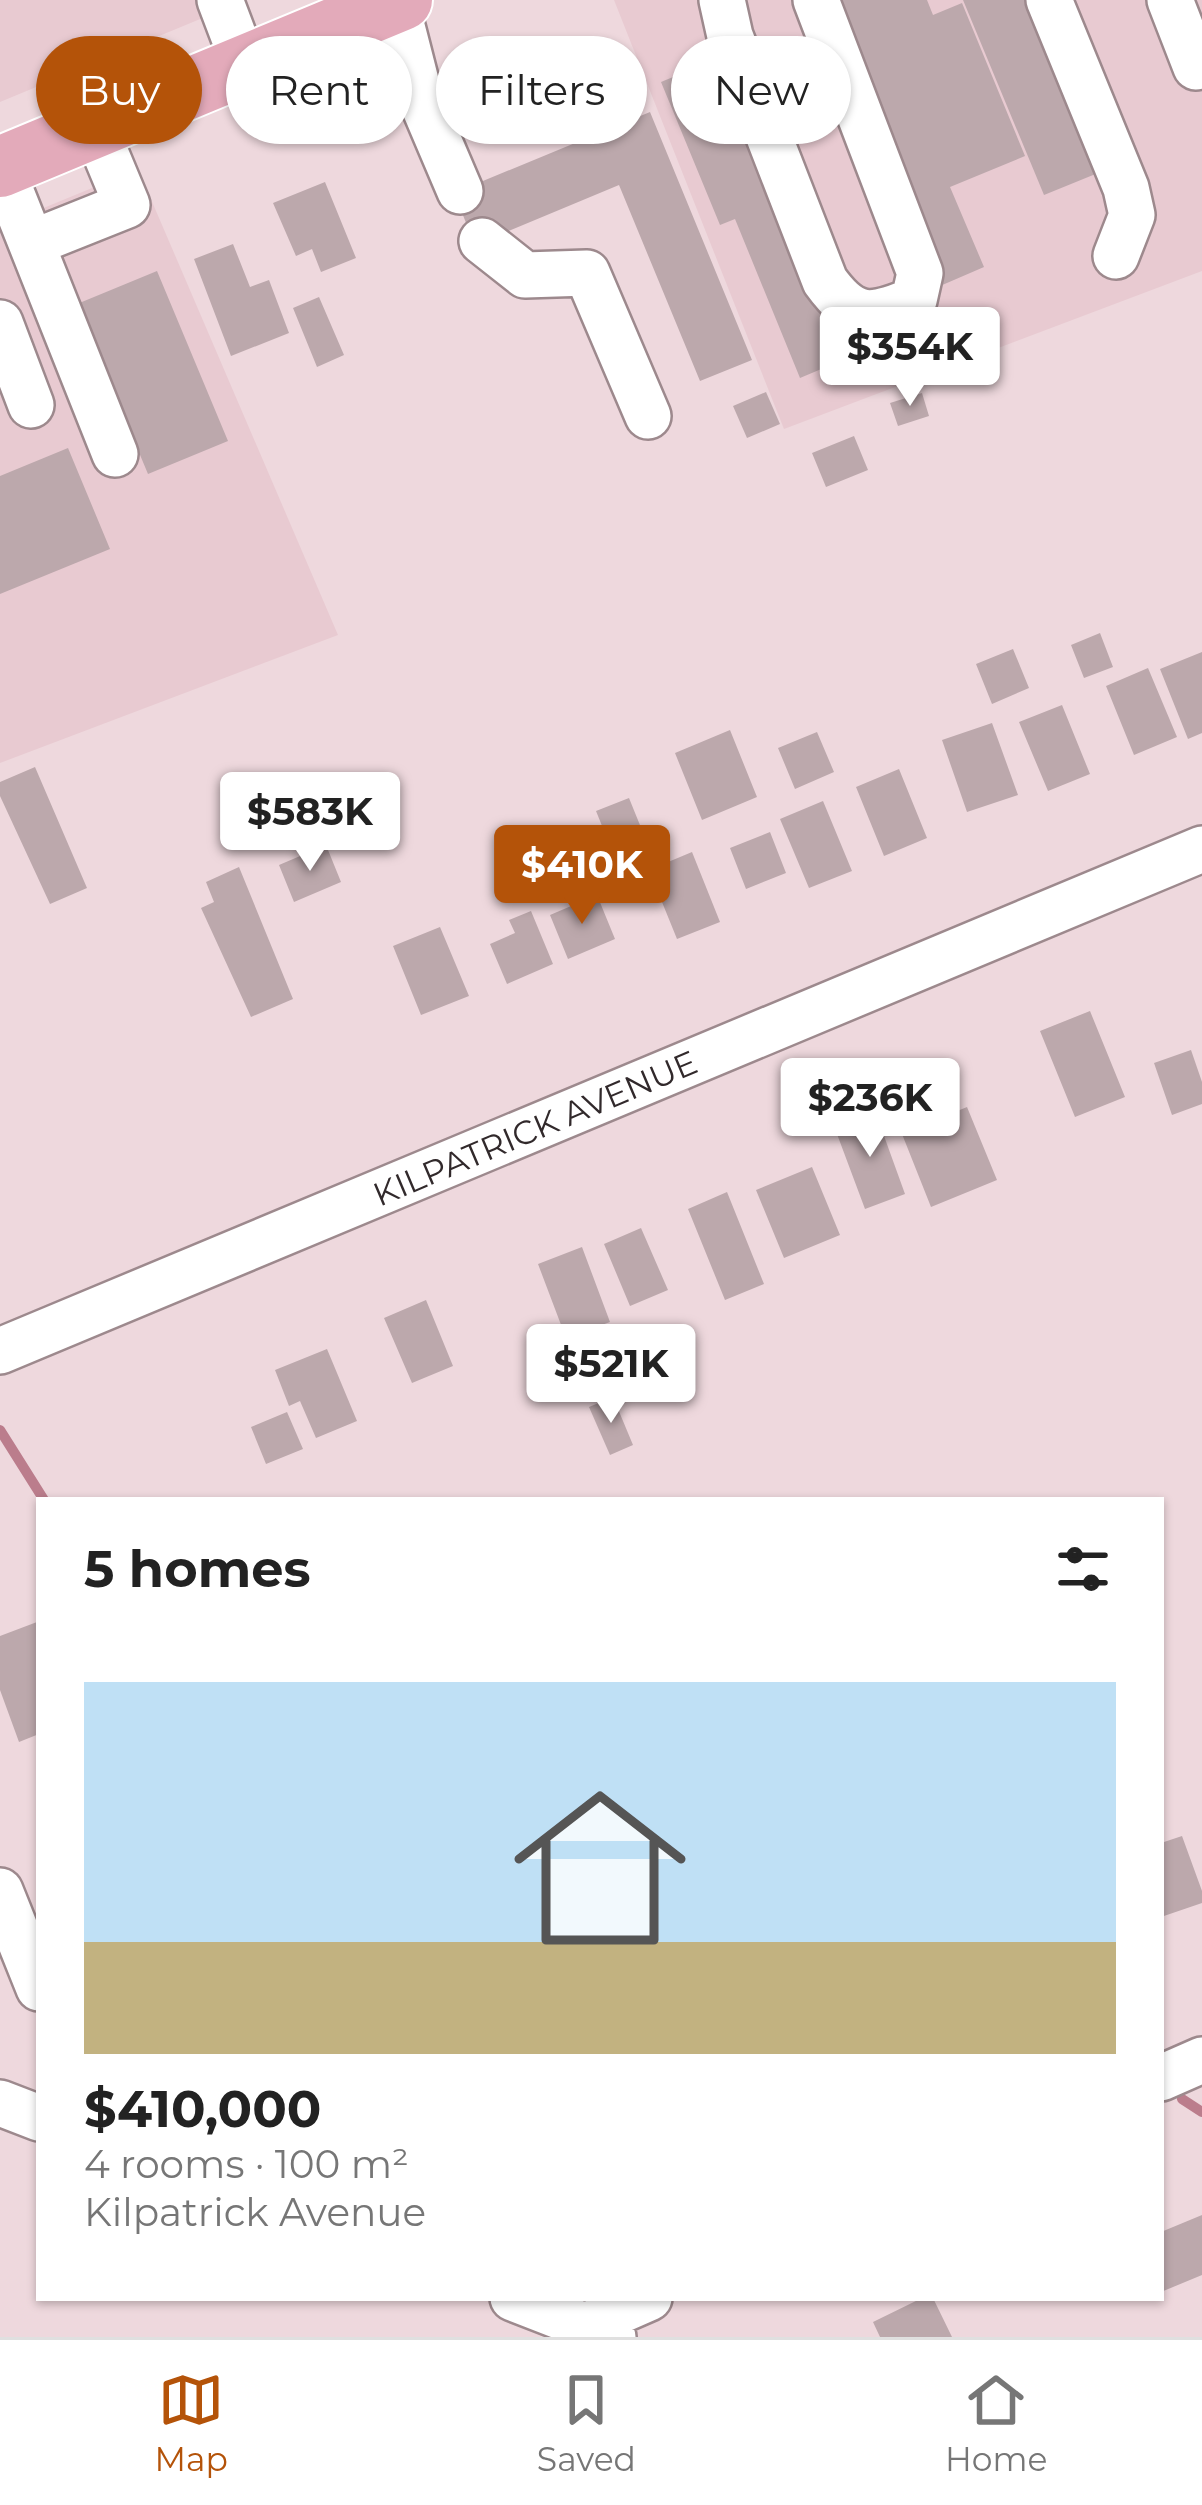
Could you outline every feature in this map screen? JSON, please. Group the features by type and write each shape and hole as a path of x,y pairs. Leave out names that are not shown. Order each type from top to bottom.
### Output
{"main road":[{"path":"317,36 399,2"},
{"path":"1,167 56,144"}],"street":[{"path":"220,0 234,36"},
{"path":"722,0 730,36 826,280 841,303 863,314 881,314 914,300 920,273 816,0"},
{"path":"1049,0 1126,188 1132,214 1116,256"},
{"path":"1170,0 1200,70"},
{"path":"399,2 420,97 460,191"},
{"path":"32,244 127,205 102,144"},
{"path":"1,167 115,454"},
{"path":"482,241 525,275 587,273 648,416"},
{"path":"0,323 32,405"},
{"name":"KILPATRICK AVENUE","path":"0,1351 1202,849"},
{"path":"0,1891 36,1981"},
{"path":"1164,2077 1202,2060"},
{"path":"0,2103 36,2117"},
{"path":"520,2301 599,2331 644,2301"}],"shaded area":[{"path":"0,0 246,0 159,36 36,36 36,87 0,102"},
{"path":"614,0 1202,0 1202,271 784,429 671,144 851,144 851,36 671,36 671,144 647,83 647,36 628,36"},
{"path":"138,169 338,635 0,763 0,226"}],"building":[{"path":"837,0 927,0 933,15 962,3 1025,156 950,187 984,267 940,286"},
{"path":"963,0 1033,0 1098,173 1044,195"},
{"path":"671,78 671,106 661,82"},
{"path":"647,113 752,360 700,381 619,185 475,245 454,193 573,144 647,144"},
{"path":"687,144 757,144 845,359 800,378 735,219 720,225"},
{"path":"325,182 356,258 321,272 312,249 296,256 273,203"},
{"path":"233,244 250,287 269,280 289,333 231,356 194,259"},
{"path":"157,271 228,441 148,474 77,304"},
{"path":"319,297 344,355 317,367 293,308"},
{"path":"766,392 780,424 747,438 733,406"},
{"path":"922,393 929,416 898,426 890,403"},
{"path":"854,436 868,470 826,487 812,453"},
{"path":"68,448 110,549 0,594 0,476"},
{"path":"1100,633 1113,667 1084,678 1071,645"},
{"path":"1013,649 1029,688 992,704 976,664"},
{"path":"1202,652 1202,733 1188,739 1160,669"},
{"path":"1148,668 1177,737 1134,755 1106,686"},
{"path":"1062,705 1090,774 1048,791 1019,722"},
{"path":"992,723 1018,795 967,812 942,740"},
{"path":"730,730 757,797 702,820 675,753"},
{"path":"817,732 834,772 795,789 778,748"},
{"path":"35,767 87,888 50,904 0,796 0,782"},
{"path":"899,769 927,838 884,856 856,787"},
{"path":"629,798 646,840 613,853 596,811"},
{"path":"263,801 277,835 255,846 240,811"},
{"path":"823,801 852,871 809,888 780,819"},
{"path":"590,828 605,864 570,879 554,844"},
{"path":"770,832 786,873 746,889 730,848"},
{"path":"326,845 341,882 294,902 279,865"},
{"path":"692,852 720,922 677,939 649,870"},
{"path":"239,867 293,999 251,1017 201,908 214,902 206,882"},
{"path":"597,895 615,939 568,959 550,915"},
{"path":"531,911 553,964 507,984 490,944 515,933 509,920"},
{"path":"440,927 469,996 421,1015 393,946"},
{"path":"1090,1011 1125,1097 1075,1117 1040,1031"},
{"path":"1191,1050 1202,1082 1202,1104 1172,1115 1154,1063"},
{"path":"967,1107 997,1180 931,1207 902,1134"},
{"path":"875,1111 905,1194 865,1209 834,1126"},
{"path":"812,1167 840,1235 784,1258 756,1190"},
{"path":"727,1192 764,1284 725,1300 688,1209"},
{"path":"641,1228 668,1290 630,1306 604,1244"},
{"path":"582,1247 610,1322 566,1338 538,1264"},
{"path":"426,1300 453,1366 412,1383 384,1318"},
{"path":"327,1349 357,1421 316,1438 300,1401 289,1406 275,1370"},
{"path":"613,1397 633,1445 610,1455 589,1407"},
{"path":"287,1412 303,1449 266,1464 251,1427"},
{"path":"36,1622 36,1735 19,1742 0,1690 0,1636"},
{"path":"1182,1836 1202,1903 1164,1916 1164,1842"},
{"path":"1202,2215 1202,2275 1164,2291 1164,2231"},
{"path":"916,2301 934,2301 952,2337 880,2337 873,2322"}],"waterway":[{"path":"0,1430 42,1497"},
{"path":"1182,2099 1202,2112"}]}
